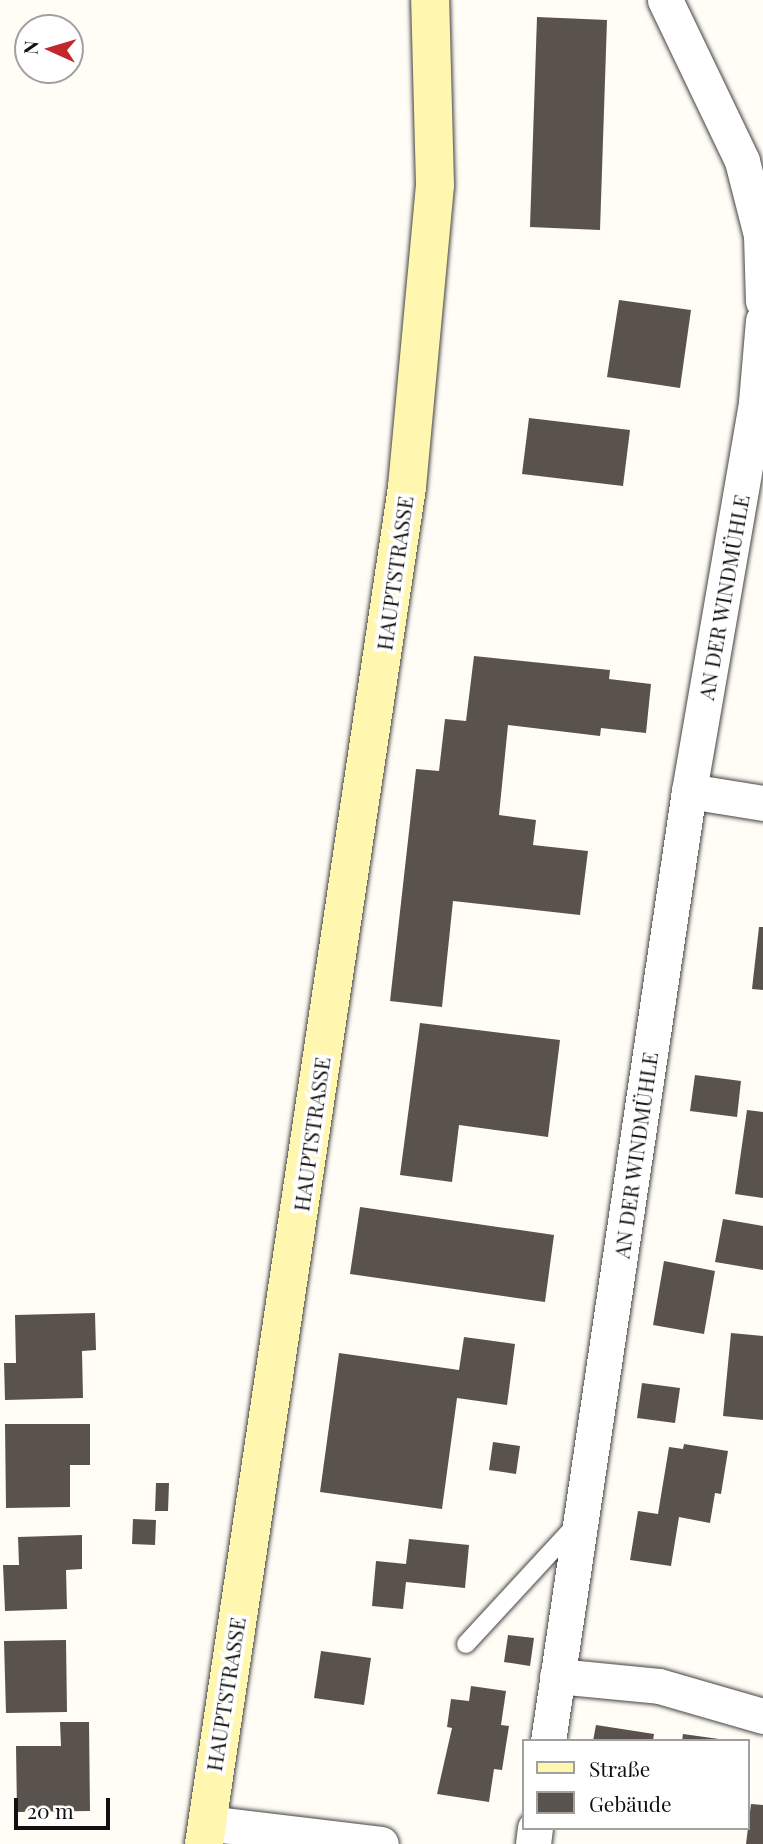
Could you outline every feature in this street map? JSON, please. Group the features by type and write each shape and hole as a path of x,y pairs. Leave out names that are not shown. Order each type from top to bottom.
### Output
{"main road":[{"name":"HAUPTSTRASSE","path":"205,1833 414,423 435,185 430,0"}],"street":[{"path":"666,0 742,161 761,236 763,301"},
{"name":"AN DER WINDMÜHLE","path":"548,1739 689,791 756,402 763,320"},
{"path":"689,791 763,803"},
{"path":"557,1676 659,1686 763,1716"},
{"path":"205,1833 381,1844"}],"lane":[{"path":"466,1644 581,1520"}],"building":[{"path":"537,17 607,20 600,230 530,227"},
{"path":"619,300 691,310 680,388 607,377"},
{"path":"529,418 630,430 623,486 522,474"},
{"path":"474,656 610,670 609,679 651,684 646,733 601,728 600,736 508,725 499,815 536,820 533,845 588,851 580,915 453,901 442,1007 390,1001 416,769 439,771 445,719 466,721"},
{"path":"759,927 763,927 763,990 752,989"},
{"path":"420,1023 560,1040 548,1137 459,1125 452,1182 400,1175"},
{"path":"695,1075 741,1081 737,1117 690,1111"},
{"path":"747,1110 763,1112 763,1198 735,1194"},
{"path":"360,1207 554,1235 545,1302 350,1274"},
{"path":"723,1219 763,1226 763,1270 715,1262"},
{"path":"664,1261 715,1271 704,1334 653,1325"},
{"path":"95,1313 96,1350 82,1351 83,1398 5,1400 4,1363 16,1363 15,1315"},
{"path":"731,1333 763,1336 763,1420 723,1416"},
{"path":"464,1337 515,1344 507,1405 457,1398 442,1509 320,1492 339,1353 459,1370"},
{"path":"642,1383 680,1388 675,1423 637,1418"},
{"path":"5,1424 90,1424 90,1465 70,1465 70,1507 6,1508"},
{"path":"493,1442 520,1446 516,1474 489,1470"},
{"path":"684,1444 728,1451 721,1494 715,1493 710,1523 679,1517 671,1566 630,1560 638,1511 658,1514 669,1447 683,1449"},
{"path":"156,1483 169,1483 168,1511 155,1511"},
{"path":"133,1519 156,1520 155,1545 132,1544"},
{"path":"82,1535 82,1569 66,1570 67,1609 5,1611 3,1565 19,1565 18,1537"},
{"path":"409,1539 469,1545 465,1588 406,1582 403,1609 372,1606 376,1561 406,1564"},
{"path":"508,1635 534,1638 530,1666 504,1662"},
{"path":"66,1640 67,1712 6,1713 4,1641"},
{"path":"321,1651 371,1658 364,1705 314,1698"},
{"path":"471,1686 506,1691 501,1725 509,1726 502,1770 494,1769 489,1802 437,1794 452,1728 447,1727 451,1699 469,1701"},
{"path":"60,1722 89,1722 90,1811 17,1812 16,1746 61,1746"},
{"path":"596,1725 654,1734 653,1739 593,1739"},
{"path":"683,1734 719,1739 682,1739"},
{"path":"751,1804 763,1805 763,1844 746,1844"}]}
